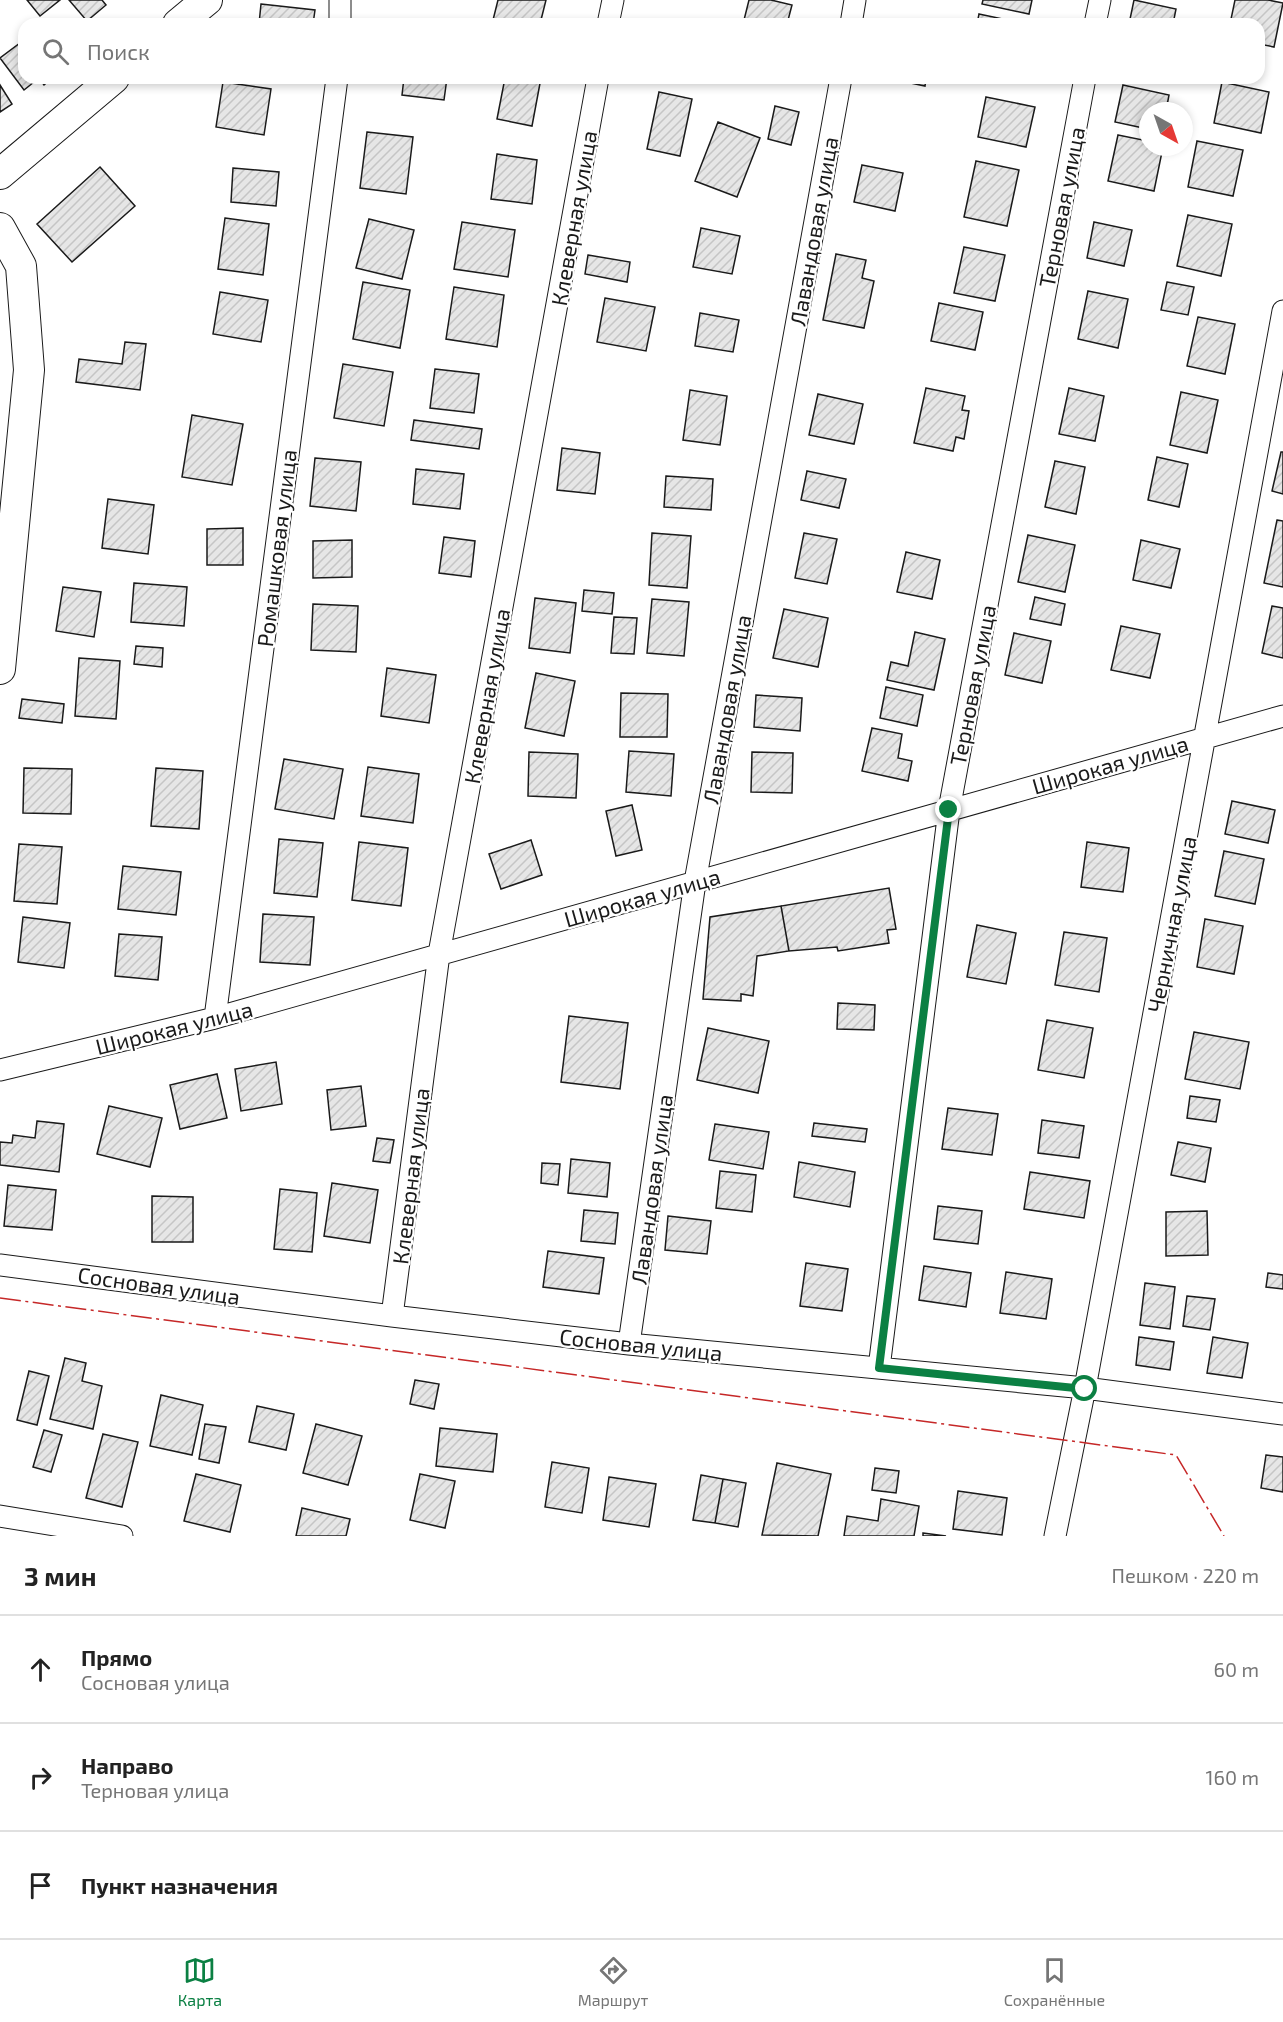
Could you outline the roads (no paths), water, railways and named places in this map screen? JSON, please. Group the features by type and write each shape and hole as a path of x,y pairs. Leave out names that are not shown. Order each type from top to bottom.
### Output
{"street":[{"path":"185,18 207,0"},
{"path":"340,0 340,18"},
{"path":"609,18 613,0"},
{"path":"852,18 855,0"},
{"path":"1096,18 1100,0"},
{"path":"0,174 107,84"},
{"name":"Ромашковая улица","path":"215,1018 336,84"},
{"name":"Клеверная улица","path":"392,1316 439,954 597,84"},
{"name":"Лавандовая улица","path":"629,1344 695,882 840,84"},
{"name":"Терновая улица","path":"879,1368 949,810 1084,84"},
{"path":"0,228 21,266 29,370 0,669"},
{"name":"Черничная улица","path":"1055,1536 1085,1389 1283,311"},
{"name":"Широкая улица","path":"0,1070 215,1018 1283,716"},
{"name":"Сосновая улица","path":"0,1264 392,1316 629,1344 1085,1389 1283,1414"},
{"path":"0,1516 122,1536"}]}
